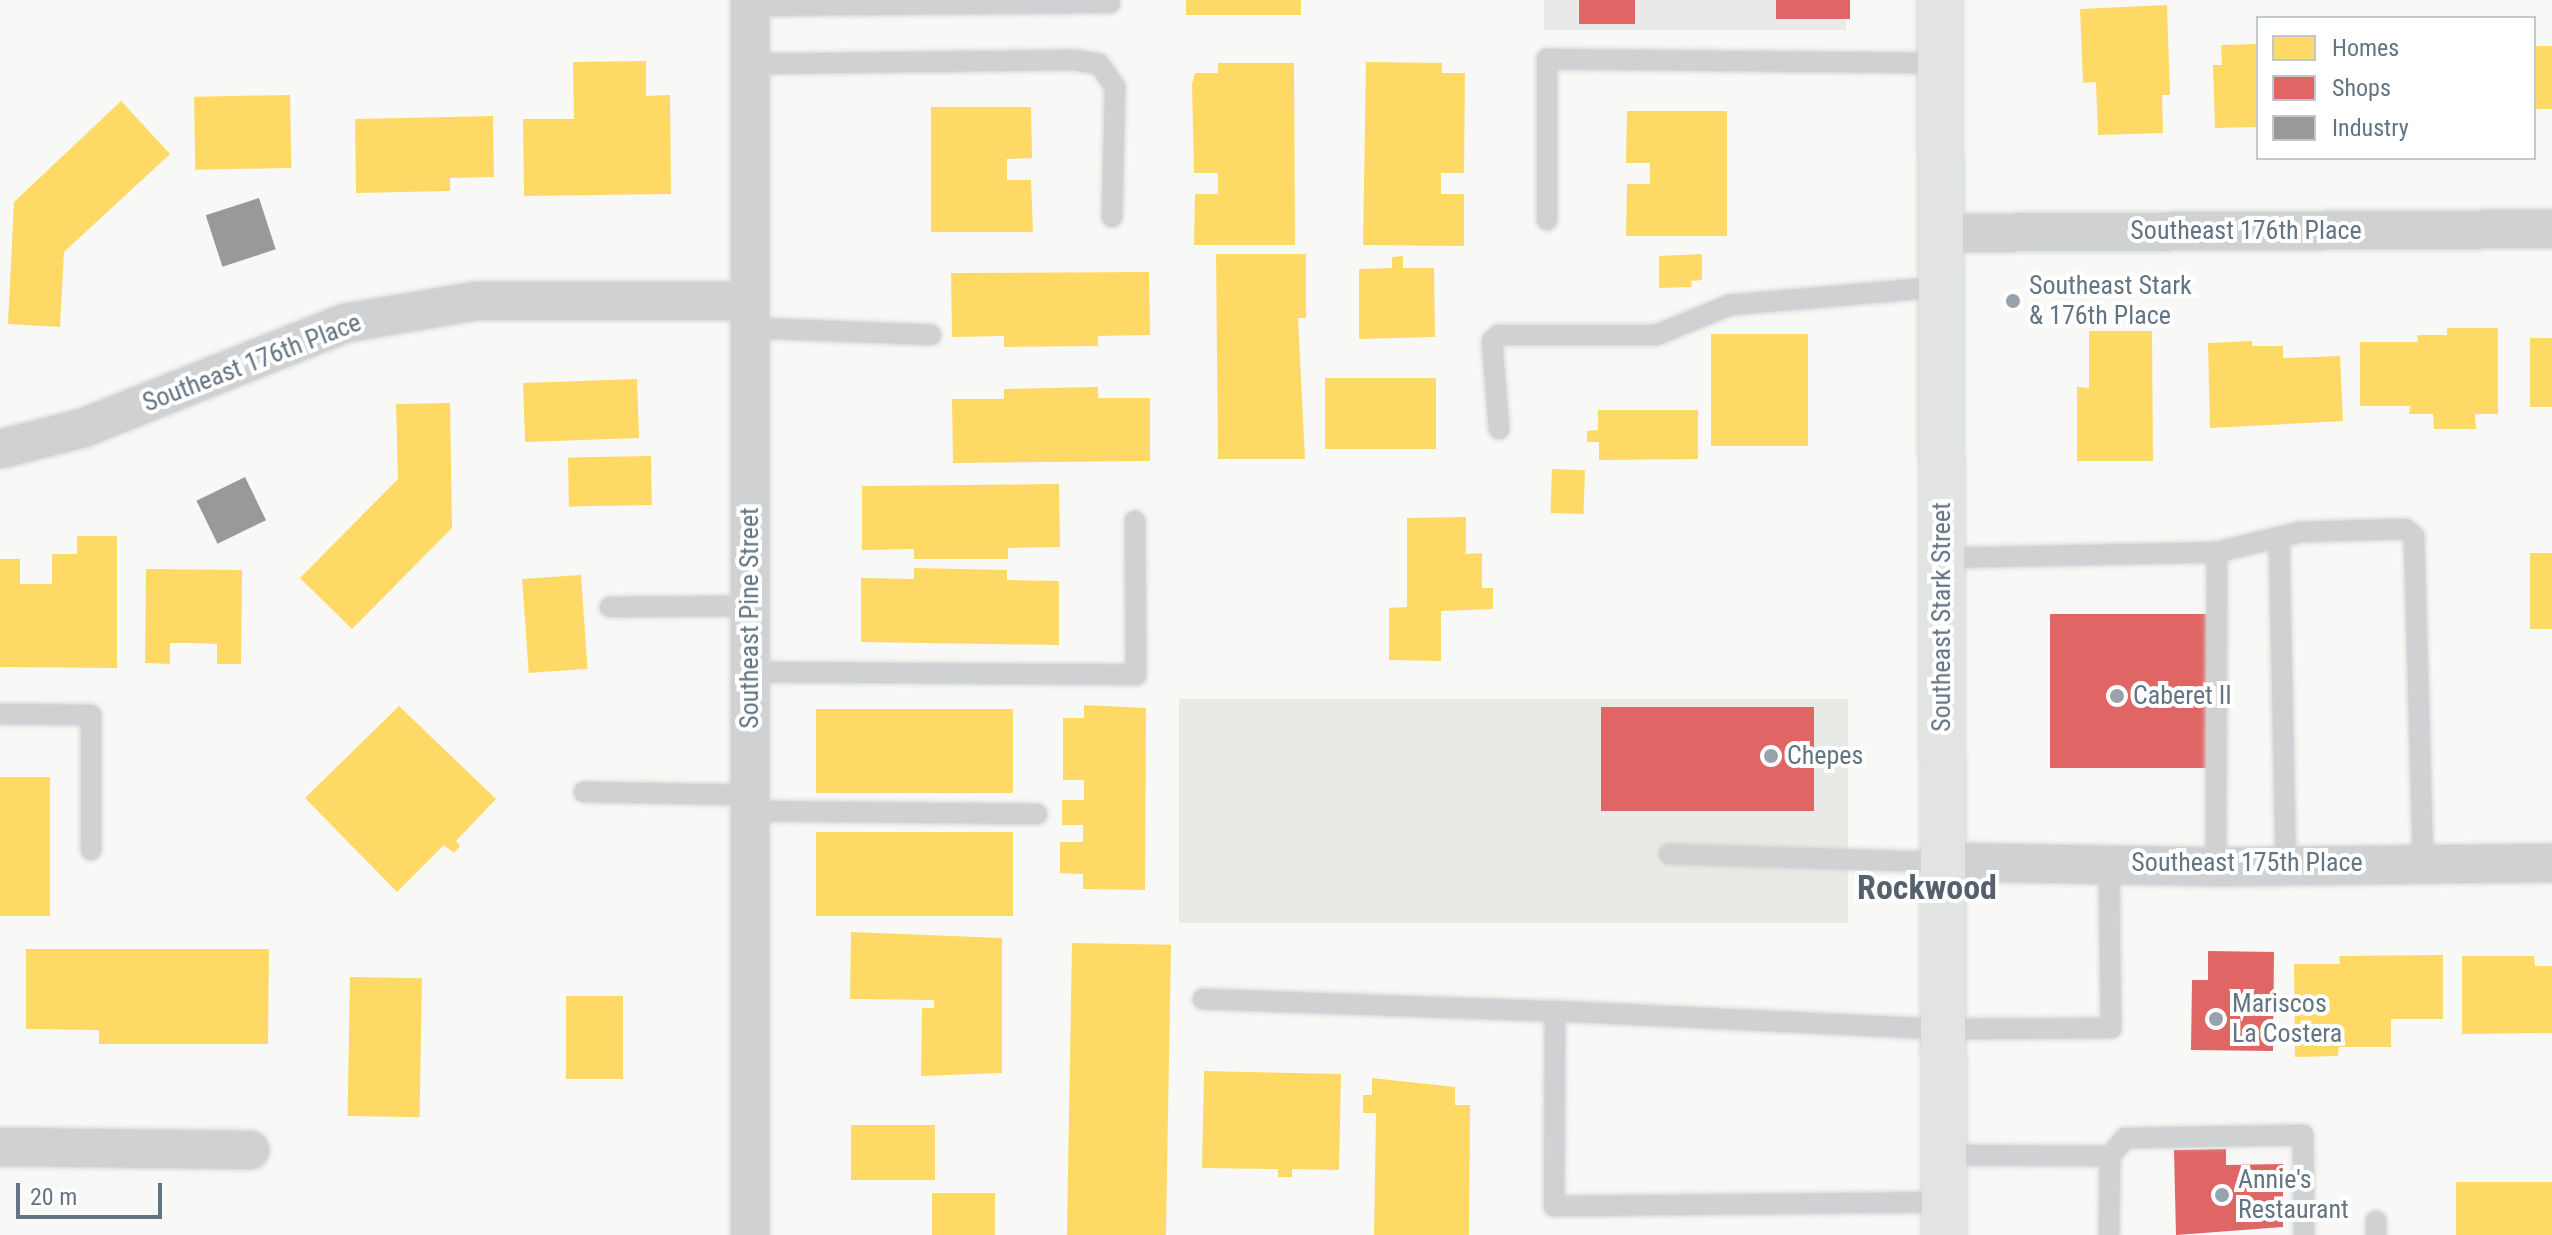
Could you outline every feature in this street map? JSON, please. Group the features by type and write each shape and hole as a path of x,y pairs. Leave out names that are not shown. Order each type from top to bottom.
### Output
{"main road":[{"name":"Southeast Stark Street","path":"1940,0 1944,1218"}],"street":[{"name":"Southeast Pine Street","path":"750,3 750,1235"},
{"name":"Southeast 176th Place","path":"1940,233 2552,229"},
{"name":"Southeast 176th Place","path":"0,449 83,428 346,323 476,301 750,315"},
{"name":"Southeast 175th Place","path":"1943,862 2109,862 2216,867 2423,862 2552,863"},
{"path":"0,1147 250,1150"}],"lane":[{"path":"750,3 1110,3"},
{"path":"1547,220 1547,59 1940,63"},
{"path":"750,64 1099,64 1115,87 1112,217"},
{"path":"1499,429 1492,341 1499,335 1656,335 1730,305 1940,287"},
{"path":"750,315 931,335"},
{"path":"750,672 1136,675 1135,521"},
{"path":"1942,558 2217,552 2279,537 2405,529 2414,536 2423,862"},
{"path":"2279,537 2286,865"},
{"path":"2216,867 2217,552"},
{"path":"610,607 750,606"},
{"path":"0,714 91,715 91,850"},
{"path":"584,792 750,803 1037,814"},
{"path":"1669,854 1943,862"},
{"path":"1203,999 1943,1029 2111,1028 2109,862"},
{"path":"1555,1011 1554,1206 1944,1218"},
{"path":"2109,1235 2110,1156 2125,1138 2303,1135 2304,1235"},
{"path":"1944,1155 2110,1156"}],"shaded area":[{"path":"1544,0 1846,0 1846,30 1544,30"},
{"path":"1179,699 1848,699 1848,923 1179,923"}],"building: Homes":[{"path":"1186,0 1301,0 1301,15 1186,15"},
{"path":"2167,5 2170,95 2162,95 2163,133 2098,135 2096,82 2083,83 2080,9"},
{"path":"2256,44 2256,127 2215,128 2213,65 2222,65 2221,45"},
{"path":"2536,46 2552,46 2552,109 2536,109"},
{"path":"646,61 646,96 670,95 671,194 524,196 523,119 574,119 573,62"},
{"path":"1366,62 1442,63 1442,73 1465,73 1464,173 1441,173 1441,194 1464,194 1464,246 1363,245"},
{"path":"1218,63 1294,63 1295,245 1194,245 1195,194 1218,194 1218,173 1194,173 1192,84 1195,73 1218,73"},
{"path":"290,95 291,168 195,170 194,97"},
{"path":"121,101 170,154 64,252 60,327 8,324 14,202"},
{"path":"931,107 1031,107 1032,158 1007,159 1007,180 1031,180 1033,232 931,232"},
{"path":"1627,111 1727,111 1727,236 1626,236 1627,184 1650,184 1650,163 1626,163"},
{"path":"493,116 494,177 450,178 450,191 356,193 355,119"},
{"path":"1216,254 1306,254 1306,318 1298,318 1305,459 1218,459"},
{"path":"1702,254 1702,280 1691,281 1692,287 1659,288 1659,256"},
{"path":"1403,256 1403,268 1434,268 1435,337 1359,339 1359,269 1392,268 1392,257"},
{"path":"1149,272 1150,335 1098,336 1098,346 1004,347 1004,336 952,337 951,273"},
{"path":"2447,328 2498,328 2498,414 2475,414 2476,429 2434,429 2433,414 2409,414 2410,406 2360,406 2360,342 2418,342 2417,335 2447,335"},
{"path":"2089,331 2152,331 2153,461 2077,461 2077,387 2089,388"},
{"path":"1711,334 1808,334 1808,446 1711,446"},
{"path":"2530,338 2552,338 2552,407 2530,407"},
{"path":"2252,341 2252,346 2283,346 2283,358 2340,356 2343,421 2210,428 2208,343"},
{"path":"1325,378 1436,378 1436,449 1325,449"},
{"path":"637,379 639,438 525,442 523,383"},
{"path":"1098,387 1098,398 1150,398 1150,461 953,463 952,399 1004,399 1004,389"},
{"path":"450,403 452,528 352,629 300,578 398,479 396,404"},
{"path":"1598,410 1698,410 1698,459 1599,460 1599,442 1587,442 1587,431 1598,430"},
{"path":"651,456 652,505 569,506 568,457"},
{"path":"1552,469 1585,470 1583,514 1550,513"},
{"path":"1059,484 1060,547 1008,548 1008,559 914,559 914,549 862,550 862,486"},
{"path":"1466,517 1466,554 1482,553 1482,588 1493,588 1493,609 1441,611 1441,661 1389,660 1389,608 1407,607 1407,518"},
{"path":"77,536 117,536 117,668 0,667 0,559 20,559 20,584 52,584 52,554 77,554"},
{"path":"2530,553 2552,553 2552,629 2530,629"},
{"path":"914,568 1007,570 1007,580 1059,581 1059,645 861,642 861,578 914,579"},
{"path":"146,569 242,570 241,664 217,664 217,644 193,643 170,643 170,664 145,663"},
{"path":"581,575 588,669 529,673 522,579"},
{"path":"1084,705 1146,708 1145,890 1083,889 1083,874 1060,873 1060,842 1083,842 1083,825 1062,825 1062,800 1084,800 1084,780 1063,780 1063,718 1084,718"},
{"path":"399,706 496,799 456,841 460,846 454,853 444,845 397,892 305,798"},
{"path":"816,709 1013,709 1013,793 816,793"},
{"path":"0,777 50,777 50,916 0,916"},
{"path":"816,832 1013,832 1013,916 816,916"},
{"path":"851,932 1002,938 1002,1073 921,1076 922,1008 934,1008 934,1000 850,999"},
{"path":"1072,943 1171,945 1166,1235 1067,1235"},
{"path":"26,949 269,949 268,1044 99,1044 99,1030 26,1029"},
{"path":"2443,955 2443,1019 2391,1019 2391,1047 2339,1047 2338,1056 2295,1057 2294,964 2340,964 2339,956"},
{"path":"2462,956 2534,956 2535,966 2552,966 2552,1033 2462,1034"},
{"path":"350,977 422,978 420,1117 348,1116"},
{"path":"566,996 623,996 623,1079 566,1079"},
{"path":"1204,1071 1341,1074 1339,1170 1292,1169 1292,1177 1278,1177 1278,1169 1202,1168"},
{"path":"1372,1078 1455,1087 1455,1105 1470,1105 1469,1235 1374,1235 1376,1113 1363,1113 1363,1095 1372,1095"},
{"path":"851,1125 935,1125 935,1180 851,1180"},
{"path":"2456,1182 2552,1182 2552,1235 2456,1235"},
{"path":"932,1193 995,1193 995,1235 932,1235"}],"building: Shops":[{"path":"1579,0 1635,0 1635,24 1579,24"},
{"path":"1776,0 1850,0 1850,19 1776,19"},
{"path":"2050,614 2208,614 2208,768 2050,768"},
{"path":"1601,707 1814,707 1814,811 1601,811"},
{"path":"2208,951 2274,952 2273,1051 2191,1050 2192,980 2208,980"},
{"path":"2226,1149 2226,1165 2283,1164 2283,1227 2176,1235 2174,1150"}],"building: Industry":[{"path":"259,198 276,249 222,267 206,215"},
{"path":"245,477 266,520 218,544 196,501"}],"place":[{"name":"Southeast Stark & 176th Place","path":"2013,301"},
{"name":"Caberet II","path":"2117,696"},
{"name":"Chepes","path":"1771,756"},
{"name":"Mariscos La Costera","path":"2216,1019"},
{"name":"Annie's Restaurant","path":"2222,1195"}],"district":[{"name":"Rockwood","path":"1927,888"}]}
